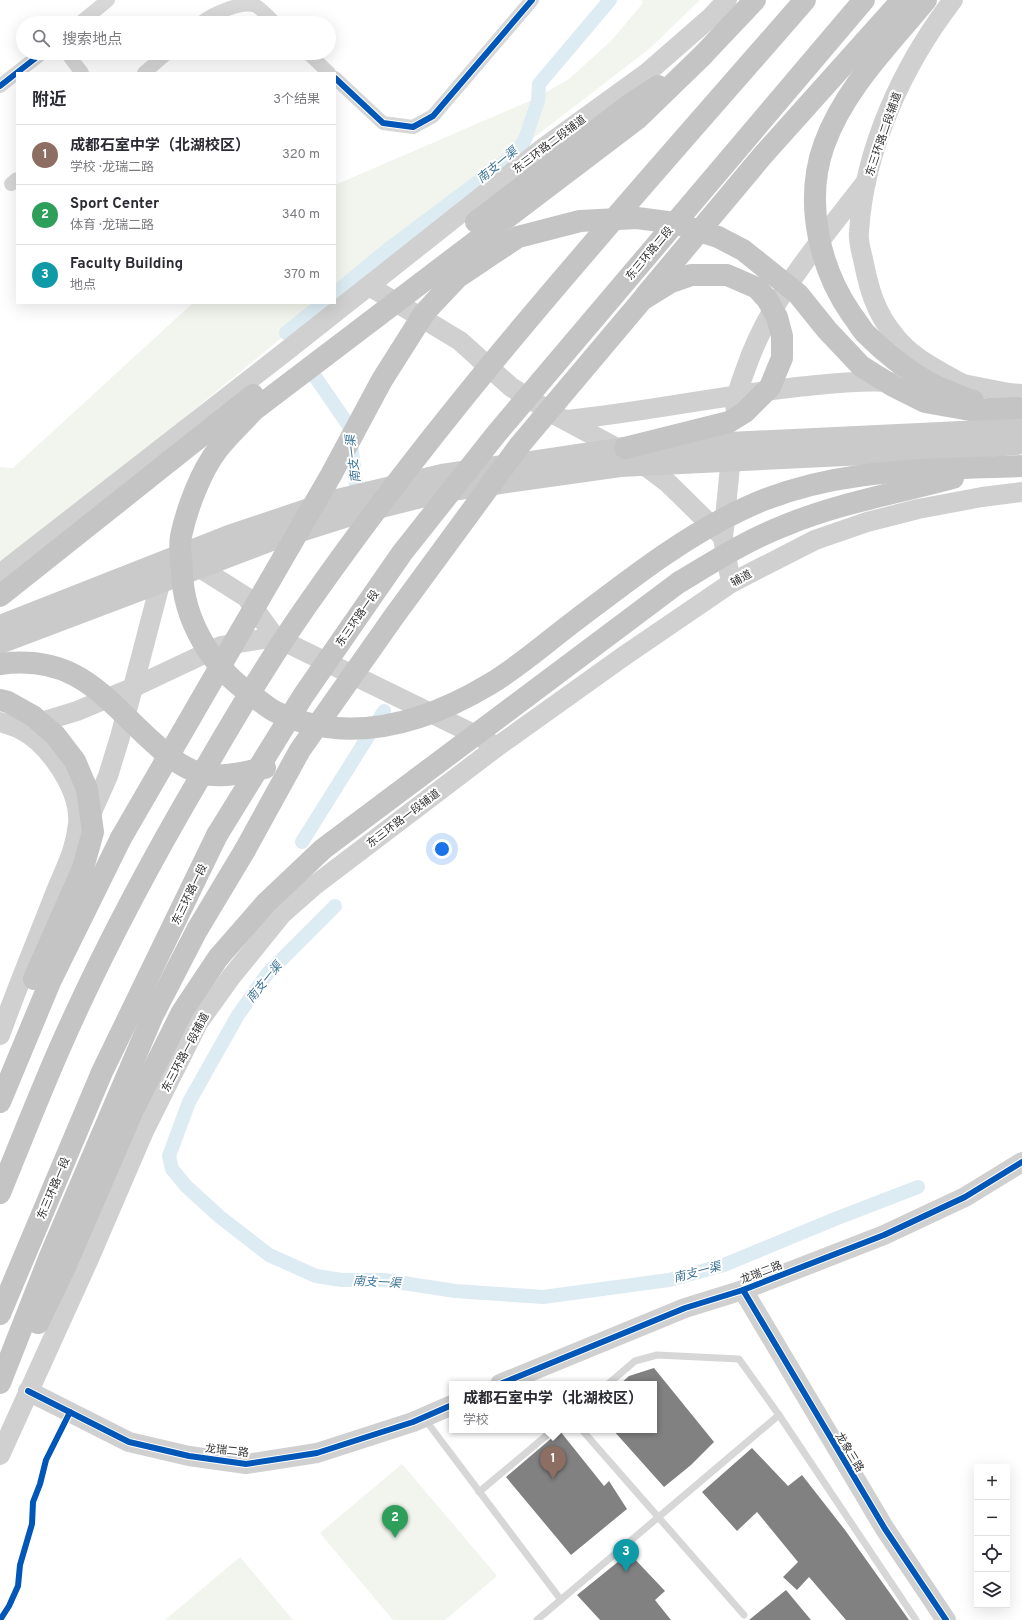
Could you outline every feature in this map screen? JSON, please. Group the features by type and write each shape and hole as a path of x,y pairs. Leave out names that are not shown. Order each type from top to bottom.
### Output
{"highway":[{"path":"756,0 702,56 637,119 254,410 217,450 198,485 180,538 182,591 203,644 234,683 274,711 298,720 351,729 390,726 436,712 491,684 623,585 688,540 743,509 793,489 842,477 894,472 1022,466"},
{"path":"0,1193 58,1053 102,957 179,812 233,720 308,602 420,451 573,267 805,0"},
{"name":"东三环路二段","path":"437,508 502,427 864,0"},
{"path":"0,1397 58,1260 153,1015 197,930 245,850 300,750 390,621 519,446 763,155 902,0"},
{"path":"926,0 860,79 839,114 824,145 816,179 816,214 822,254 840,298 865,333 893,358 926,381 967,400 1021,410"},
{"path":"0,596 340,326 628,105 702,56"},
{"path":"0,1102 50,982 121,838 330,475 382,380 425,312 458,277 518,237 580,221 638,218 675,223 718,237 743,250 798,294 827,330 861,366 893,386 925,402 970,410 1021,410"},
{"path":"625,448 729,422 745,412 770,387 782,358 782,336 777,317 767,299 757,288 726,275 691,275 671,282 642,300"},
{"path":"0,1383 58,1260 182,1012 218,958 266,903 323,850 678,583 741,545 785,525 828,510 991,467"},
{"name":"东三环路一段","path":"0,1314 102,1072 217,836 302,696 402,553 437,508"},
{"path":"0,664 39,662 80,677 99,690 162,750 183,766 200,773 231,776 266,767 300,750"},
{"path":"0,700 8,702 33,716 55,735 75,762 87,789 93,832 83,868 34,979 0,1099"}],"main road":[{"name":"东三环路二段辅道","path":"0,574 543,148 648,72 711,17 727,0"},
{"name":"东三环路二段辅道","path":"953,0 935,24 900,87 882,131 871,161 858,233 869,292 880,316 895,337 916,355 963,384"},
{"path":"732,582 723,538 736,394 752,349 769,316 805,260 867,181"},
{"path":"369,286 460,341 511,387 557,416 632,456 668,483 723,538"},
{"path":"567,420 604,416 736,394 872,381 963,384 1009,394 1021,410"},
{"path":"0,1035 58,887 108,776 120,737 170,548 185,502 230,395"},
{"path":"0,626 229,536 333,502 442,475 625,448 1021,410"},
{"path":"0,643 269,541 357,513 445,491 620,466 908,452 1022,444"},
{"name":"辅道","path":"498,746 624,656 732,582 815,540 867,522 918,509 982,497 1022,492"},
{"path":"170,548 246,597 275,637 498,746"},
{"path":"20,729 77,711 132,688 221,646 275,637"},
{"path":"0,722 20,729 43,747 62,772 75,799 78,823 72,857"},
{"name":"东三环路一段辅道","path":"0,1454 88,1261 144,1131 198,1023 206,1011 231,977 282,914 315,885 498,746"},
{"name":"龙瑞二路","path":"507,1381 685,1308 743,1290 884,1234 965,1197 1022,1162"},
{"name":"龙象三路","path":"743,1290 885,1528 946,1620"},
{"name":"龙瑞二路","path":"28,1391 129,1442 188,1456 246,1464 317,1453 424,1417 449,1406"}],"street":[{"path":"89,16 108,0"},
{"path":"336,79 383,123 413,126 433,116 532,0"},
{"path":"212,16 239,4 255,6 267,16"},
{"path":"18,72 33,60"},
{"path":"72,60 81,72"},
{"path":"145,72 159,60"},
{"path":"315,60 328,72"},
{"path":"0,86 16,73"}],"lane":[{"path":"612,1381 635,1361 657,1355 739,1359 779,1415 916,1620"},
{"path":"537,1620 779,1415"},
{"path":"424,1417 561,1600"},
{"path":"479,1492 549,1433"},
{"path":"585,1433 744,1615"}],"shaded area":[{"path":"641,0 700,0 649,49 380,256 336,293 336,185 532,100 569,79 612,40 643,3"},
{"path":"192,304 323,304 100,487 0,561 0,467 13,468"},
{"path":"402,1464 497,1576 445,1620 393,1620 320,1533"},
{"path":"240,1557 293,1620 165,1620"}],"building":[{"path":"654,1368 714,1442 691,1465 664,1487 616,1433 657,1433 657,1381 623,1381 629,1376"},
{"path":"558,1433 562,1433 604,1486 609,1481 627,1509 571,1555 506,1477"},
{"path":"752,1448 788,1486 802,1475 845,1530 909,1620 846,1620 809,1577 797,1590 783,1577 798,1562 757,1512 737,1531 702,1492"},
{"path":"629,1553 665,1591 655,1600 671,1620 600,1620 577,1595"},
{"path":"786,1590 811,1620 749,1620"}],"waterway":[{"name":"南支一渠","path":"336,292 391,247 507,160 524,142 538,101 539,84 610,0"},
{"name":"南支一渠","path":"286,333 322,304"},
{"name":"南支一渠","path":"316,378 349,426 358,501"},
{"name":"南支一渠","path":"302,842 384,711"},
{"name":"南支一渠","path":"335,906 268,973 238,1015 189,1102 169,1156 172,1169 186,1186 220,1217 269,1255 316,1276 342,1280 384,1280 455,1291 543,1297 669,1280 724,1265 835,1219 918,1187"}],"cycle path":[{"path":"336,79 383,123 413,127 433,116 532,0"},
{"path":"18,72 33,60"},
{"path":"0,86 16,73"},
{"path":"507,1381 685,1308 743,1290 884,1235 965,1197 1022,1162"},
{"path":"743,1290 885,1529 946,1620"},
{"path":"28,1391 129,1442 189,1456 246,1464 317,1453 413,1422 449,1406"},
{"path":"0,1620 9,1606 18,1586 20,1565 32,1524 33,1502 40,1484 46,1460 70,1412"}],"place":[{"name":"成都石室中学（北湖校区）","path":"553,1479"},
{"name":"Sport Center","path":"395,1538"},
{"name":"Faculty Building","path":"626,1572"}]}
